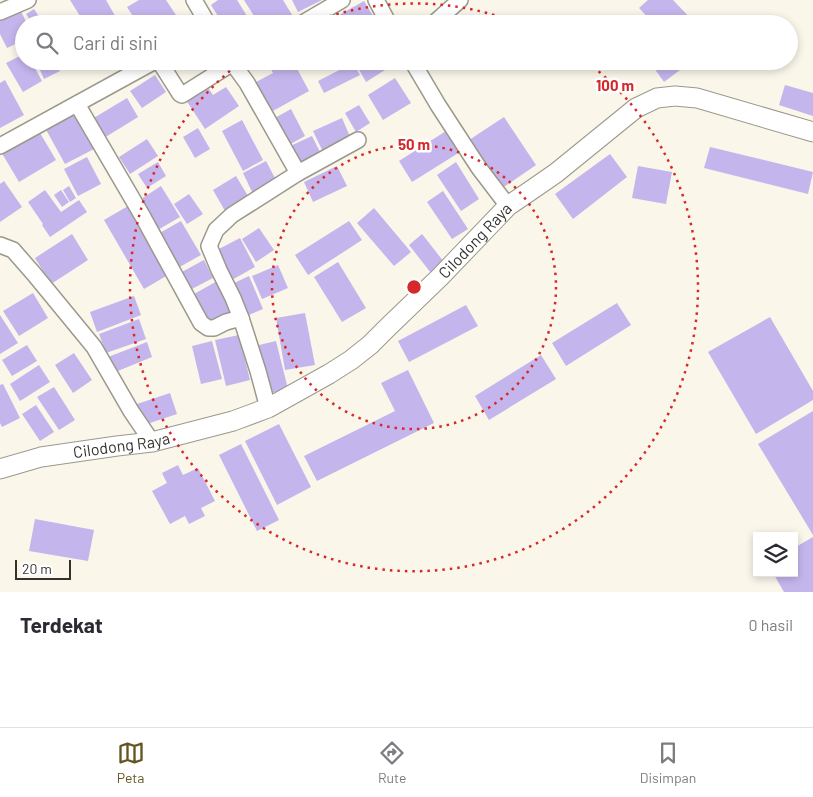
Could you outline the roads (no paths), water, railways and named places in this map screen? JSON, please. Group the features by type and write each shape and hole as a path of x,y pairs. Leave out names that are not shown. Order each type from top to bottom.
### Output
{"street":[{"path":"0,12 28,0"},
{"path":"194,0 203,15"},
{"path":"316,15 342,0"},
{"path":"376,0 384,15"},
{"path":"444,15 460,0"},
{"path":"0,146 139,70"},
{"path":"165,70 182,95 221,70"},
{"path":"238,70 298,173"},
{"path":"417,70 479,168 508,206"},
{"name":"Cilodong Raya","path":"0,469 41,457 152,442 233,421 268,408 329,374 370,345 440,277 508,206 556,173 636,108 657,98 675,96 698,98 813,132"},
{"path":"77,104 144,217 201,323 208,328 214,328 241,318"},
{"path":"268,408 234,298 209,246 216,230 232,215 298,173 358,140"},
{"path":"0,245 13,250 94,347 131,411 152,442"}]}
